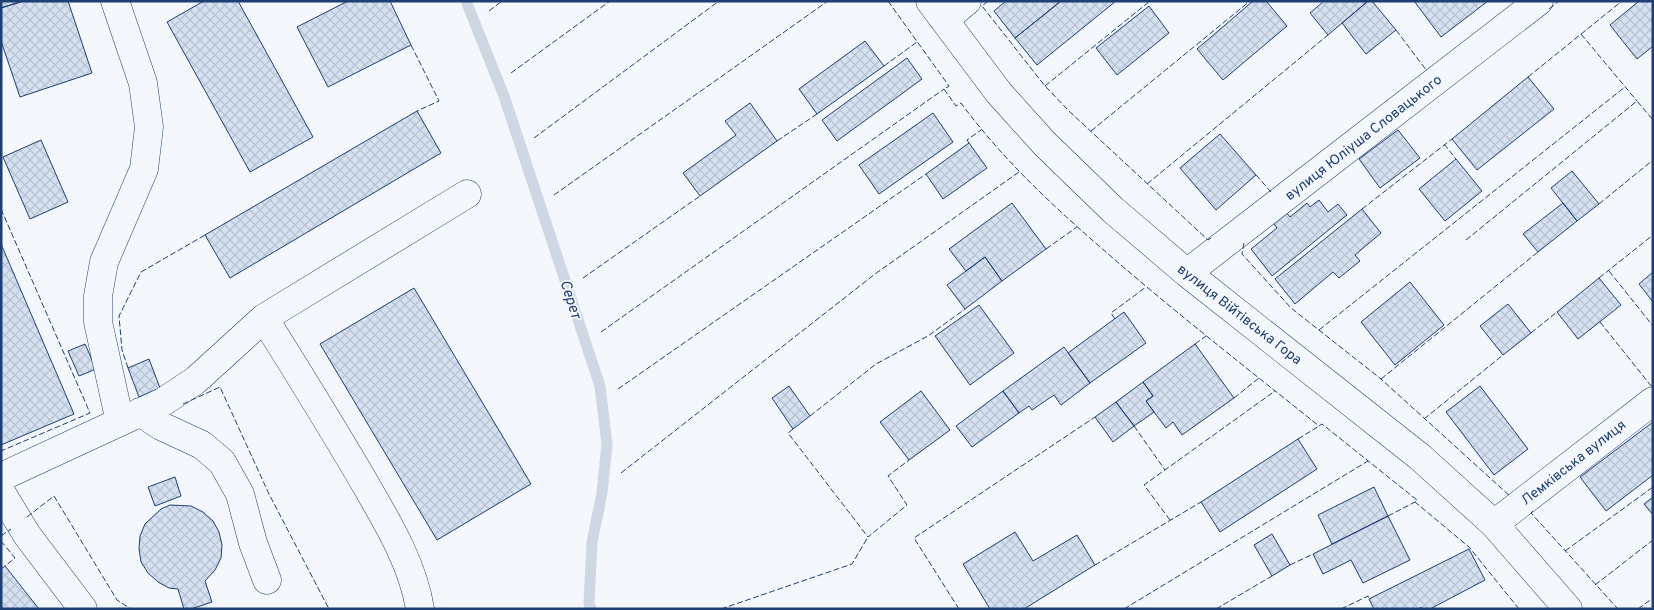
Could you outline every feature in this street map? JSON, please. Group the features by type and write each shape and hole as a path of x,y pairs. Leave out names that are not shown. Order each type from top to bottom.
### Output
{"street":[{"path":"115,1 143,83 149,127 144,169 104,262 98,296 98,322 130,417"},
{"path":"937,11 967,1"},
{"name":"вулиця Юліуша Словацького","path":"1187,273 1540,1"},
{"name":"вулиця Війтівська Гора","path":"937,11 998,93 1044,143 1113,210 1187,273 1420,457 1494,524 1568,609"},
{"path":"1,477 163,402 196,380 264,318 467,194"},
{"path":"264,318 340,439 396,538 417,591 420,609"},
{"name":"Лемківська вулиця","path":"1494,524 1653,401"},
{"path":"130,417 161,426 202,445 222,462 240,494 253,544 267,580"},
{"path":"1,492 28,535 83,609"}],"building":[{"path":"1,1 21,1 21,2 1,8"},
{"path":"22,1 68,1 92,73 20,97 1,41 1,8"},
{"path":"204,1 238,1 313,137 250,172 167,22"},
{"path":"348,1 390,1 411,45 328,87 297,27"},
{"path":"1006,1 1061,1 1015,38 994,11"},
{"path":"1061,1 1116,1 1037,65 1015,38"},
{"path":"1253,1 1266,1 1287,26 1223,80 1197,49"},
{"path":"1324,1 1368,1 1328,35 1310,13"},
{"path":"1368,1 1372,1 1396,30 1366,54 1342,23"},
{"path":"1414,1 1488,1 1441,37"},
{"path":"1639,1 1653,1 1653,46 1637,59 1610,25"},
{"path":"1149,6 1169,33 1117,75 1096,48"},
{"path":"865,41 884,66 817,114 799,89"},
{"path":"907,58 922,79 837,141 822,120"},
{"path":"1528,77 1554,109 1477,170 1452,139"},
{"path":"750,103 777,141 700,196 683,173 736,135 725,121"},
{"path":"417,111 441,153 230,278 205,235"},
{"path":"933,113 953,142 879,194 859,165"},
{"path":"1398,130 1420,158 1380,188 1359,159"},
{"path":"1220,134 1256,175 1216,210 1180,168"},
{"path":"41,140 68,202 30,219 3,157"},
{"path":"969,143 987,168 943,199 926,174"},
{"path":"1456,159 1482,191 1445,221 1419,189"},
{"path":"1572,171 1599,204 1577,221 1551,188"},
{"path":"1319,200 1328,212 1338,204 1347,215 1272,276 1251,249 1277,228 1273,223 1286,212 1290,217 1307,203 1310,207"},
{"path":"1012,203 1046,249 1002,281 985,257 966,271 949,249"},
{"path":"1563,203 1577,221 1538,252 1523,234"},
{"path":"1362,209 1381,233 1355,255 1360,261 1339,278 1333,272 1295,304 1275,279"},
{"path":"1,244 74,414 1,445"},
{"path":"985,257 1002,281 965,309 947,285"},
{"path":"1653,272 1653,302 1639,284"},
{"path":"1599,278 1621,305 1578,339 1557,312"},
{"path":"1410,282 1444,325 1395,365 1361,322"},
{"path":"414,288 531,484 437,540 320,344"},
{"path":"1508,304 1531,333 1503,355 1480,326"},
{"path":"979,305 1014,353 970,385 935,336"},
{"path":"1124,312 1146,343 1090,383 1068,353"},
{"path":"85,344 96,369 79,376 68,351"},
{"path":"1195,344 1234,398 1182,435 1173,422 1166,428 1146,401 1153,396 1143,382"},
{"path":"1064,347 1090,383 1061,405 1054,395 1032,410 1029,406 1019,413 1003,391"},
{"path":"149,359 160,388 139,397 128,368"},
{"path":"1143,382 1153,396 1146,401 1154,412 1134,426 1116,402"},
{"path":"789,386 810,416 793,429 772,398"},
{"path":"1480,386 1528,449 1494,475 1446,412"},
{"path":"921,391 950,430 909,460 880,422"},
{"path":"1003,391 1019,413 972,447 956,426"},
{"path":"1116,402 1134,426 1113,442 1095,417"},
{"path":"1653,422 1653,475 1606,511 1580,477"},
{"path":"1298,439 1317,469 1220,532 1201,502"},
{"path":"175,477 181,496 155,506 148,487"},
{"path":"1374,487 1388,516 1332,544 1318,515"},
{"path":"1653,497 1653,515 1644,504"},
{"path":"170,505 191,506 203,512 213,521 219,532 222,545 221,558 215,570 205,581 212,602 191,609 184,609 178,589 169,588 158,582 148,573 141,562 140,536 145,524 161,509"},
{"path":"1388,516 1410,560 1363,583 1351,560 1323,574 1313,554"},
{"path":"1015,532 1033,561 1077,535 1095,565 1024,609 990,609 963,564"},
{"path":"1272,534 1290,565 1272,576 1254,545"},
{"path":"1469,549 1485,580 1430,609 1422,609 1421,607 1419,609 1374,609 1369,599"},
{"path":"5,566 39,609 1,609 1,569"}],"waterway":[{"name":"Серет","path":"466,1 504,96 600,386 607,444 602,493 592,542 589,603 591,609"}],"fence":[{"path":"489,11 502,1"},
{"path":"511,73 610,1"},
{"path":"534,138 719,1"},
{"path":"554,195 828,1"},
{"path":"888,1 949,86 944,89 956,106 961,103 994,144 1049,200 1107,253 1186,319 1319,426 1322,424 1417,500 1415,502 1469,547 1519,609"},
{"path":"988,1 982,6 1045,86 1070,112 1208,240 1211,238"},
{"path":"1045,86 1150,1"},
{"path":"1091,131 1250,1"},
{"path":"1549,9 1559,1"},
{"path":"1528,77 1622,1"},
{"path":"1396,30 1427,71"},
{"path":"1581,34 1637,101"},
{"path":"1147,184 1328,35"},
{"path":"884,66 917,42"},
{"path":"411,45 439,101 417,111"},
{"path":"1319,330 1625,87"},
{"path":"601,332 944,89"},
{"path":"1466,240 1637,101 1653,120"},
{"path":"777,141 817,114"},
{"path":"969,143 967,140 981,130"},
{"path":"1362,209 1452,139"},
{"path":"1444,144 1456,159"},
{"path":"1599,204 1653,160"},
{"path":"621,473 875,274 1019,172"},
{"path":"618,389 926,174"},
{"path":"1256,175 1271,192"},
{"path":"583,278 700,196"},
{"path":"1,209 90,413 1,451"},
{"path":"1046,249 1077,227"},
{"path":"128,368 122,350 119,316 141,272 205,235"},
{"path":"1599,278 1653,235"},
{"path":"1244,243 1242,254 1291,308 1381,379 1511,497"},
{"path":"1381,379 1538,252"},
{"path":"1609,271 1653,326"},
{"path":"1115,319 1111,313 1146,287"},
{"path":"810,416 876,364 928,336 965,309"},
{"path":"1531,333 1557,312"},
{"path":"1600,322 1652,387"},
{"path":"1195,344 1206,336"},
{"path":"1424,419 1503,355"},
{"path":"1234,398 1259,378"},
{"path":"183,404 220,387 269,494 329,609"},
{"path":"1170,520 1144,485 1275,391"},
{"path":"959,609 914,538 1095,417"},
{"path":"1134,426 1165,470"},
{"path":"1298,439 1319,426"},
{"path":"793,429 788,433 868,537 907,505 888,476 909,460"},
{"path":"1124,609 1368,461"},
{"path":"1565,551 1653,487"},
{"path":"27,517 54,496 117,600 131,609"},
{"path":"1095,565 1201,502"},
{"path":"1388,516 1415,502"},
{"path":"1533,511 1531,513 1618,609"},
{"path":"1,536 11,529"},
{"path":"721,609 852,564 868,537"},
{"path":"1595,585 1653,540"},
{"path":"1,541 15,558 5,566"},
{"path":"1290,565 1313,554"},
{"path":"1216,609 1272,576"},
{"path":"1341,609 1368,596 1369,599"},
{"path":"1638,609 1653,598"}]}
